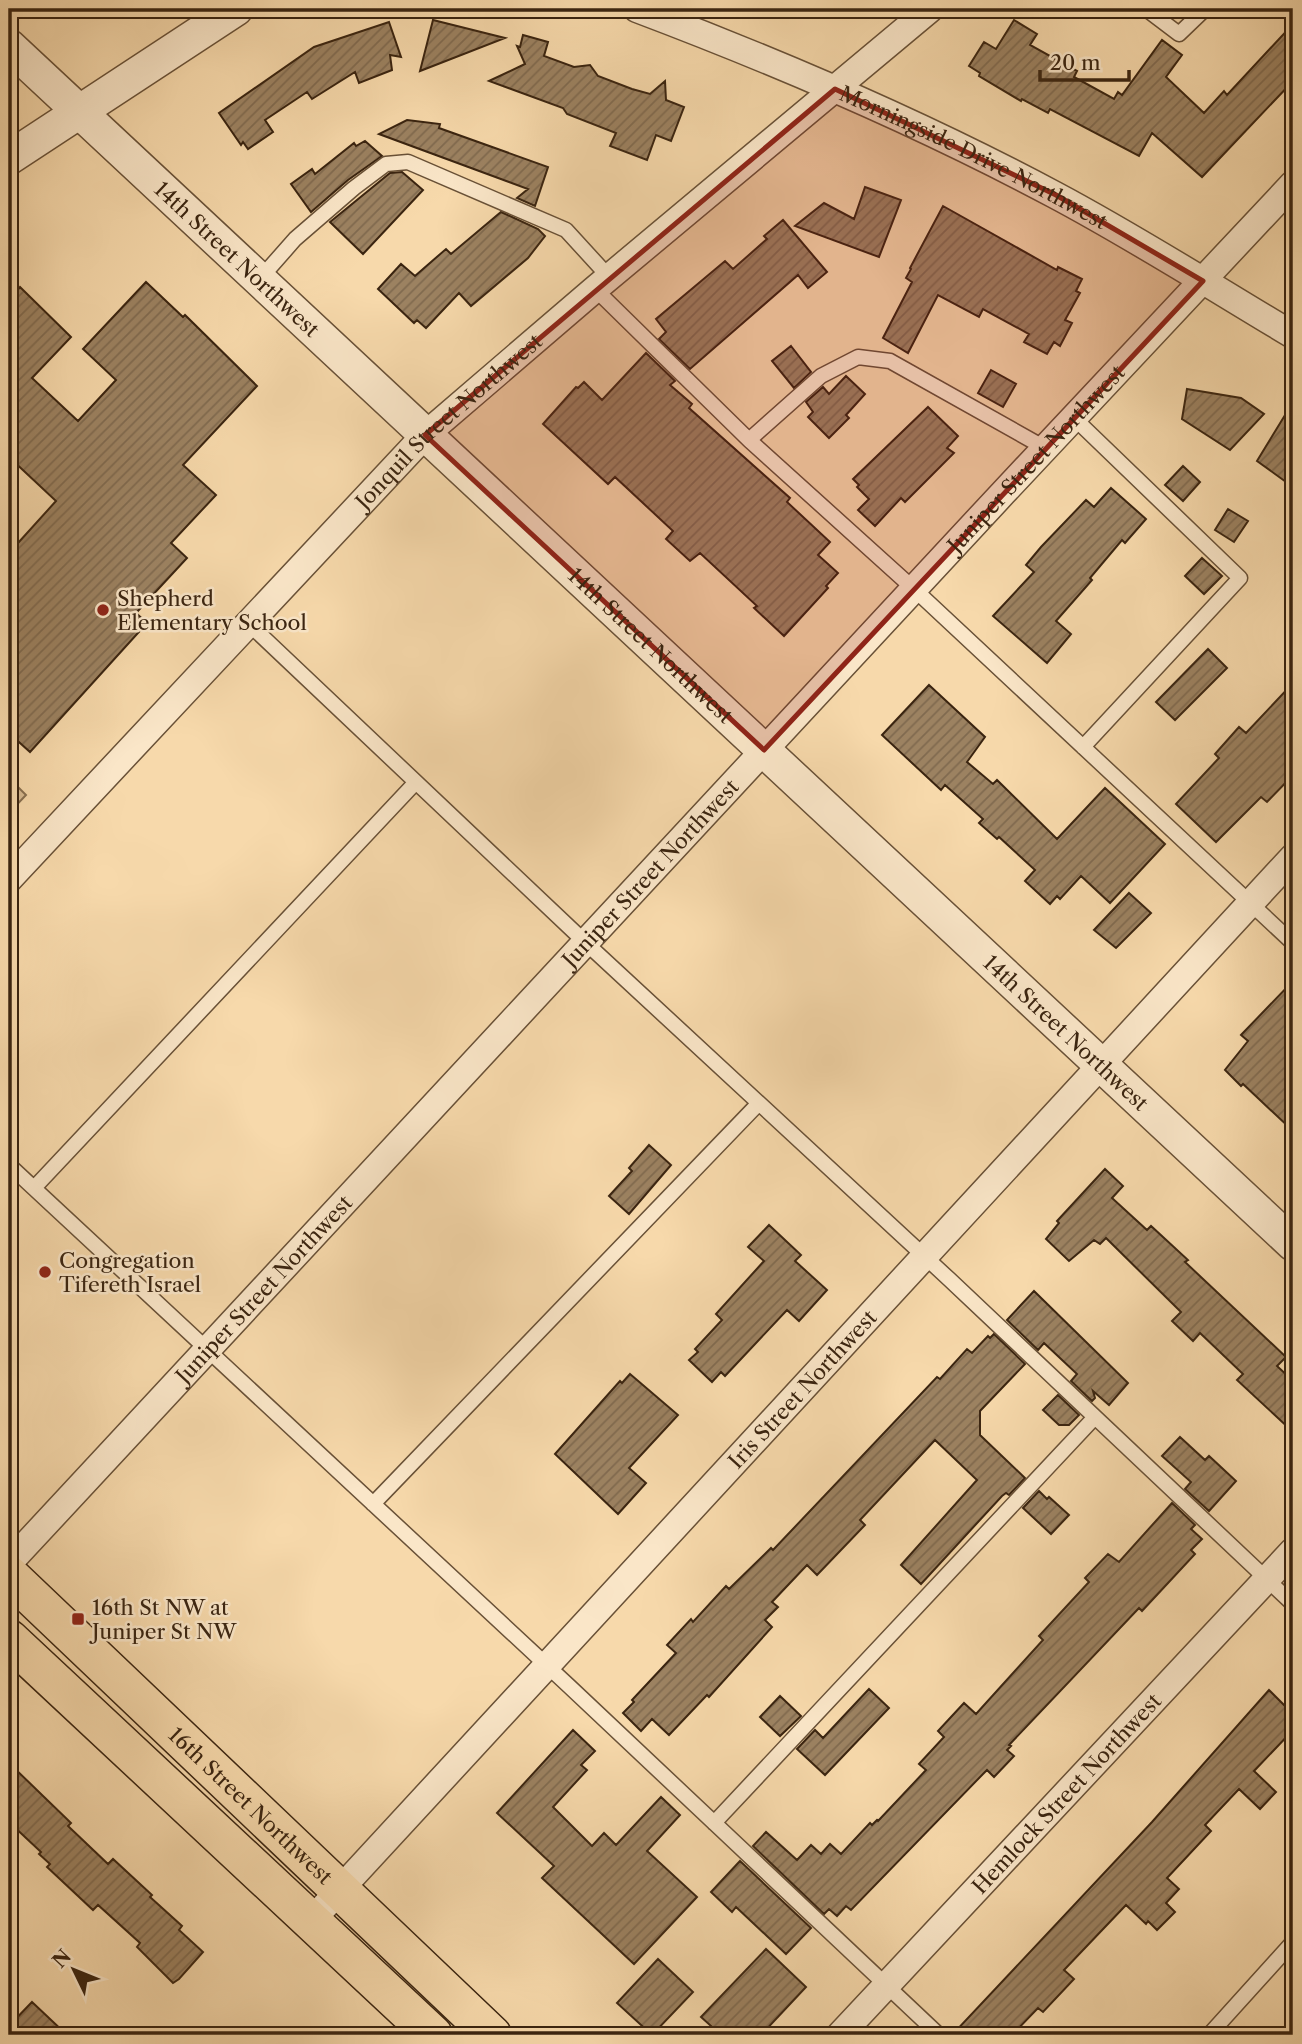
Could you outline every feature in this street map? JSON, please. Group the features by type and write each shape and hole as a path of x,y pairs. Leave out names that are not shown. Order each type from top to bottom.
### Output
{"main road":[{"name":"16th Street Northwest","path":"9,1575 492,2035"},
{"name":"16th Street Northwest","path":"9,1639 433,2035"}],"street":[{"path":"9,158 236,9"},
{"name":"Morningside Drive Northwest","path":"637,9 835,89 1025,179 1293,335"},
{"name":"Jonquil Street Northwest","path":"9,879 425,435 930,9"},
{"name":"14th Street Northwest","path":"9,46 1293,1244"},
{"name":"Juniper Street Northwest","path":"9,1563 1293,184"},
{"name":"Iris Street Northwest","path":"311,1921 1293,857"},
{"name":"Hemlock Street Northwest","path":"840,2035 1293,1551"}],"lane":[{"path":"1146,9 1179,34 1205,9"},
{"path":"259,280 295,239 386,164 408,163 566,230 602,283 749,440 914,589 1293,943"},
{"path":"749,440 821,376 858,357 890,361 1045,448"},
{"path":"1074,418 1240,578 1083,747"},
{"path":"248,623 1293,1604"},
{"path":"34,1188 416,782"},
{"path":"373,1504 759,1104"},
{"path":"9,1165 939,2035"},
{"path":"714,1824 1095,1417"},
{"path":"1209,2035 1293,1942"}],"highlighted area":[{"path":"835,89 1056,195 1203,281 764,750 425,435"}],"shaded area":[{"path":"9,778 26,795 9,813"}],"building":[{"path":"433,20 505,38 420,71"},
{"path":"1014,20 1037,34 1030,45 1077,71 1074,77 1114,99 1118,92 1122,95 1162,40 1182,55 1166,77 1204,113 1224,91 1227,95 1293,24 1293,81 1202,177 1152,133 1139,156 1050,109 1048,113 1022,99 1021,101 979,76 980,73 969,66 984,42 996,49"},
{"path":"389,22 401,57 390,55 392,70 359,83 355,72 312,99 307,92 265,120 273,132 248,149 243,142 241,145 219,113 314,47"},
{"path":"523,35 548,42 544,56 574,67 590,65 598,76 632,89 650,94 665,81 666,100 684,107 671,141 656,135 647,160 610,146 616,133 567,114 563,108 489,81 525,64 517,46 520,47"},
{"path":"407,120 440,124 439,128 548,167 535,206 517,198 528,189 379,134"},
{"path":"365,141 382,156 348,180 311,212 291,184 312,169 315,174 354,143 356,146"},
{"path":"402,172 423,190 363,254 330,222 390,173"},
{"path":"865,187 901,200 879,257 795,226 824,203 854,219"},
{"path":"943,206 1057,270 1058,267 1082,279 1076,291 1080,293 1065,320 1072,323 1060,346 1054,342 1047,354 1024,342 1029,334 983,309 979,317 938,295 908,353 883,338 912,282 906,278 910,268"},
{"path":"501,212 538,229 545,236 528,258 471,306 459,293 426,328 417,320 414,323 378,289 401,264 415,276 446,249 451,254"},
{"path":"783,220 827,272 808,288 798,275 690,369 659,339 666,332 656,319 725,261 733,269 767,239 764,236"},
{"path":"146,282 183,317 185,315 257,386 183,465 216,495 171,543 187,558 136,613 147,623 30,752 9,733 9,553 56,501 9,457 9,300 20,287 71,337 32,378 78,421 116,380 83,349"},
{"path":"791,346 811,372 794,388 772,361"},
{"path":"646,353 675,381 670,385 692,404 689,408 790,498 787,502 830,542 818,555 838,573 826,586 828,588 784,636 754,608 757,606 700,553 690,561 666,539 673,531 615,477 608,484 543,424 576,387 584,382 602,400"},
{"path":"991,370 1016,384 1003,407 978,393"},
{"path":"846,376 865,394 846,415 849,418 829,438 808,417 813,412 806,402 823,387 829,394"},
{"path":"1187,389 1241,398 1264,414 1230,450 1182,419"},
{"path":"1293,402 1293,487 1257,461"},
{"path":"928,407 958,436 947,448 954,453 905,502 901,498 875,526 858,510 869,499 853,479"},
{"path":"1183,466 1200,482 1183,501 1165,485"},
{"path":"1111,488 1146,519 1125,543 1122,540 1056,621 1071,634 1047,663 993,616 1034,572 1026,565 1041,547 1086,500 1094,507"},
{"path":"1228,509 1248,521 1234,542 1215,530"},
{"path":"1202,558 1222,576 1204,594 1185,576"},
{"path":"1208,649 1227,668 1175,720 1156,702"},
{"path":"1293,683 1293,775 1267,802 1261,797 1216,842 1176,804 1219,758 1215,754 1239,727 1246,733"},
{"path":"929,685 985,737 967,762 993,784 997,780 1057,839 1105,788 1165,844 1110,903 1081,876 1060,899 1057,896 1050,904 1025,881 1035,870 999,837 997,839 979,823 983,819 945,785 941,790 882,735"},
{"path":"1129,893 1151,913 1116,948 1094,930"},
{"path":"1293,981 1293,1131 1225,1070 1248,1041 1241,1035"},
{"path":"649,1145 671,1165 629,1214 609,1196 632,1171 629,1168"},
{"path":"1105,1169 1123,1186 1112,1198 1147,1230 1151,1226 1188,1260 1185,1262 1286,1357 1277,1366 1293,1381 1293,1432 1237,1380 1243,1374 1200,1333 1193,1341 1172,1321 1181,1312 1106,1238 1100,1244 1094,1240 1069,1261 1046,1239 1059,1223 1057,1221"},
{"path":"769,1225 801,1255 795,1261 827,1290 799,1321 787,1310 725,1376 721,1372 712,1382 689,1360 698,1352 695,1349 722,1320 716,1314 764,1261 748,1247"},
{"path":"1034,1291 1128,1383 1109,1405 1093,1391 1095,1398 1092,1401 1071,1381 1077,1374 1044,1343 1038,1350 1007,1320"},
{"path":"994,1334 1025,1364 980,1411 980,1435 1025,1478 1009,1495 1006,1493 1002,1496 921,1584 901,1565 977,1480 935,1440 860,1520 865,1525 817,1575 807,1565 772,1602 778,1607 765,1620 772,1627 709,1697 707,1695 669,1735 652,1719 641,1731 623,1713 676,1653 667,1645 691,1619 693,1622 726,1586 729,1589 771,1548 773,1550 937,1377 940,1379 967,1349 972,1353 988,1336 990,1338"},
{"path":"630,1374 678,1415 629,1468 646,1483 618,1514 555,1454 620,1381 622,1383"},
{"path":"1058,1395 1079,1415 1069,1425 1059,1425 1043,1410"},
{"path":"1180,1437 1205,1460 1209,1456 1236,1481 1209,1511 1185,1489 1191,1482 1162,1456"},
{"path":"1039,1491 1069,1515 1051,1534 1023,1508"},
{"path":"1172,1503 1195,1525 1191,1529 1202,1539 1191,1550 1195,1554 1142,1611 1139,1608 1009,1745 1011,1746 1007,1750 1014,1756 994,1777 987,1770 851,1910 846,1906 837,1916 829,1909 824,1914 753,1846 766,1832 797,1860 811,1845 821,1854 830,1844 841,1854 870,1823 872,1825 878,1821 926,1770 919,1764 944,1737 938,1731 964,1703 976,1714 1043,1640 1039,1636 1089,1582 1085,1578 1108,1554 1119,1562"},
{"path":"869,1689 889,1708 825,1775 797,1749 815,1730 823,1738"},
{"path":"1269,1690 1293,1714 1293,1730 1254,1771 1276,1792 1260,1809 1239,1789 1205,1825 1211,1831 1167,1878 1179,1889 1166,1903 1175,1912 1157,1930 1148,1921 1146,1924 1126,1905 1064,1970 1074,1979 1043,2012 1038,2008 1012,2035 952,2035 1152,1822"},
{"path":"780,1696 801,1716 780,1736 760,1717"},
{"path":"573,1730 595,1751 581,1765 587,1770 553,1807 592,1846 604,1833 616,1845 661,1797 680,1815 647,1851 697,1897 634,1964 542,1878 554,1866 497,1813"},
{"path":"9,1763 71,1823 68,1826 108,1864 113,1859 152,1895 150,1897 182,1926 179,1930 203,1952 179,1979 173,1983 137,1947 140,1943 98,1905 93,1910 47,1867 50,1864 39,1854 41,1852 9,1822"},
{"path":"740,1861 811,1928 786,1954 736,1907 732,1912 711,1892"},
{"path":"766,1949 806,1987 761,2035 721,2035 701,2017"},
{"path":"658,1959 693,1992 652,2035 617,2003"},
{"path":"32,2002 67,2035 9,2035 9,2026"}],"place":[{"name":"Shepherd Elementary School","path":"103,610"},
{"name":"Congregation Tifereth Israel","path":"45,1272"},
{"name":"16th St NW at Juniper St NW","path":"78,1619"}]}
